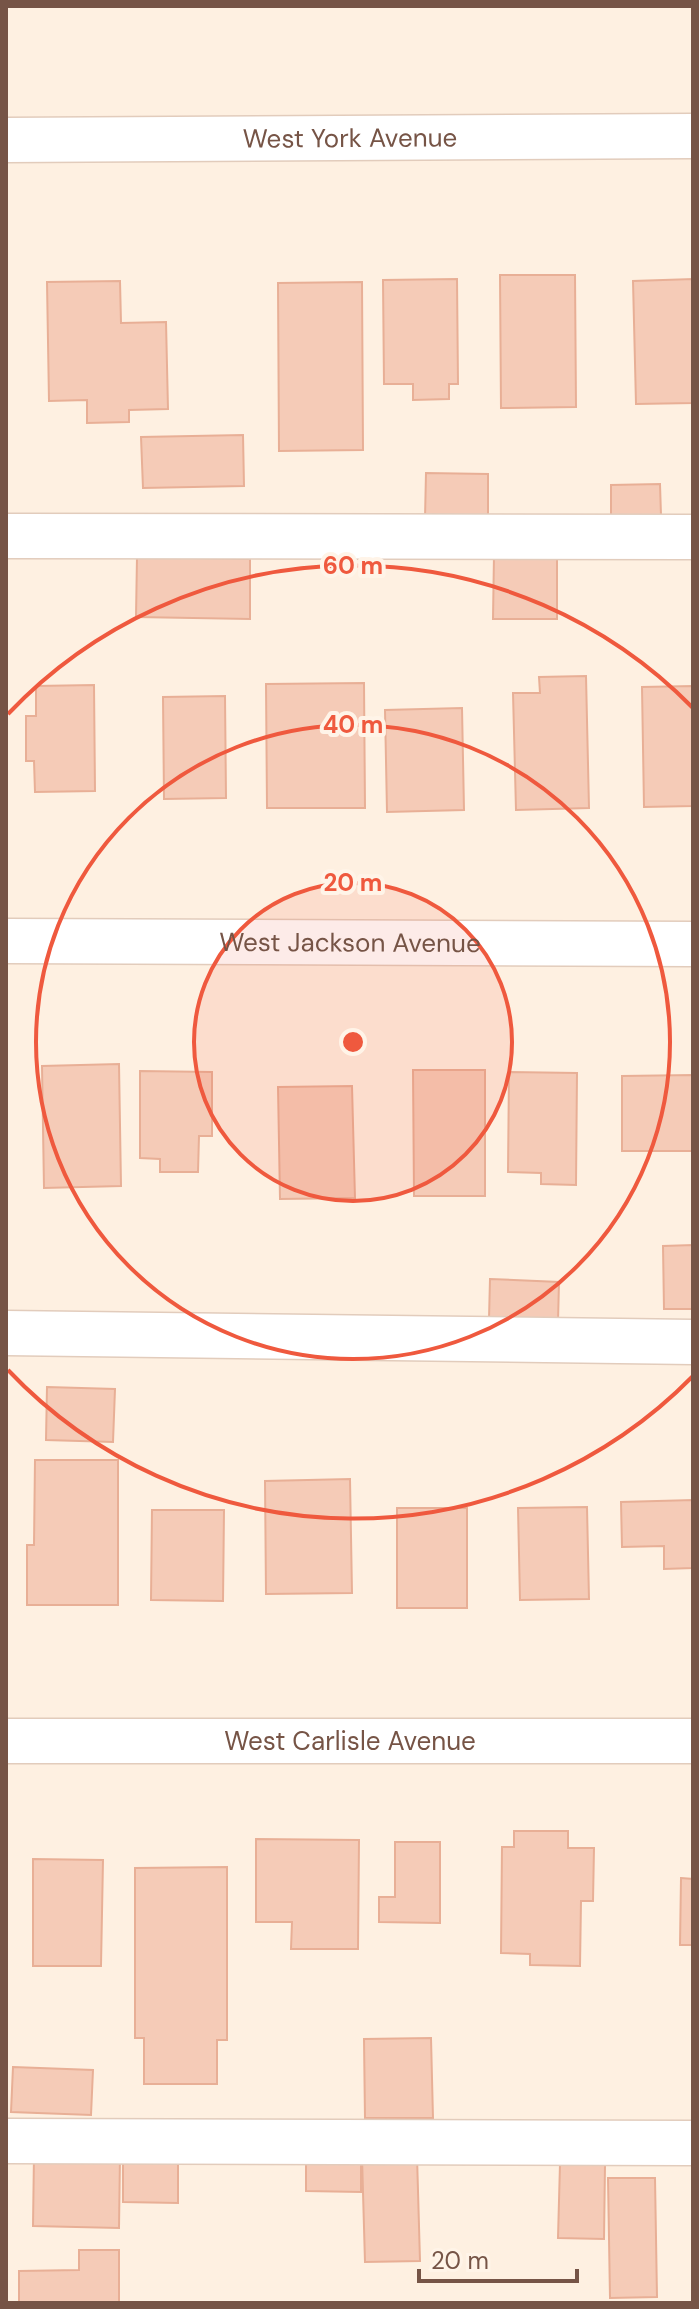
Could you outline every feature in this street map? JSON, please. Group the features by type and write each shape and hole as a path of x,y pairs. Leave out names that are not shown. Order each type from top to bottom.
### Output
{"street":[{"name":"West York Avenue","path":"6,140 693,136"},
{"path":"6,536 693,537"},
{"name":"West Jackson Avenue","path":"6,941 693,944"},
{"path":"6,1333 693,1342"},
{"name":"West Carlisle Avenue","path":"6,1741 693,1741"},
{"path":"6,2141 693,2143"}],"building":[{"path":"500,275 575,275 576,407 501,408"},
{"path":"457,279 458,384 449,384 449,399 413,400 413,384 384,384 383,280"},
{"path":"693,279 693,403 636,404 633,281"},
{"path":"120,281 121,323 166,322 168,409 129,410 129,422 87,423 87,400 49,401 47,282"},
{"path":"362,282 363,450 279,451 278,283"},
{"path":"243,435 244,486 143,488 141,437"},
{"path":"426,473 488,474 488,518 425,518"},
{"path":"660,484 661,515 611,516 611,485"},
{"path":"494,555 557,556 557,619 493,619"},
{"path":"137,557 250,559 250,619 136,617"},
{"path":"586,676 589,808 516,810 513,693 540,693 539,677"},
{"path":"364,683 365,808 267,808 266,684"},
{"path":"94,685 95,791 35,792 34,761 26,761 26,716 36,716 36,686"},
{"path":"693,686 693,806 644,807 642,687"},
{"path":"225,696 226,798 164,799 163,697"},
{"path":"462,708 464,810 387,812 385,710"},
{"path":"119,1064 121,1186 44,1188 42,1066"},
{"path":"413,1070 485,1070 485,1196 414,1196"},
{"path":"140,1071 212,1072 212,1136 199,1136 198,1172 160,1172 160,1159 140,1158"},
{"path":"509,1072 577,1073 576,1185 541,1184 541,1173 508,1172"},
{"path":"693,1075 693,1151 622,1151 622,1076"},
{"path":"352,1086 355,1198 280,1199 278,1087"},
{"path":"693,1245 693,1309 664,1309 663,1246"},
{"path":"490,1279 559,1282 558,1322 489,1319"},
{"path":"47,1387 115,1389 113,1442 46,1440"},
{"path":"35,1460 118,1460 118,1605 27,1605 27,1545 34,1545"},
{"path":"350,1479 352,1593 266,1594 265,1481"},
{"path":"693,1500 693,1568 664,1569 664,1546 622,1547 621,1502"},
{"path":"587,1507 589,1599 520,1600 518,1508"},
{"path":"397,1508 467,1508 467,1608 397,1608"},
{"path":"152,1510 224,1510 223,1601 151,1600"},
{"path":"514,1831 568,1831 568,1848 594,1848 593,1901 581,1901 580,1966 530,1965 530,1954 501,1953 502,1847 514,1847"},
{"path":"256,1839 359,1840 358,1949 291,1949 292,1922 256,1922"},
{"path":"395,1842 440,1842 440,1923 379,1922 379,1897 395,1897"},
{"path":"33,1859 103,1860 101,1966 33,1966"},
{"path":"227,1867 227,2040 217,2040 217,2084 144,2084 144,2038 135,2038 135,1868"},
{"path":"681,1878 693,1879 693,1945 680,1945"},
{"path":"431,2038 433,2118 365,2118 364,2039"},
{"path":"13,2067 93,2070 91,2115 11,2112"},
{"path":"123,2153 178,2154 178,2203 123,2202"},
{"path":"34,2155 120,2156 119,2228 33,2226"},
{"path":"306,2156 361,2156 361,2192 306,2191"},
{"path":"417,2156 420,2261 365,2262 362,2157"},
{"path":"560,2164 605,2165 604,2239 558,2238"},
{"path":"608,2178 655,2178 657,2297 610,2298"},
{"path":"79,2250 119,2250 119,2303 19,2303 19,2271 79,2270"}]}
